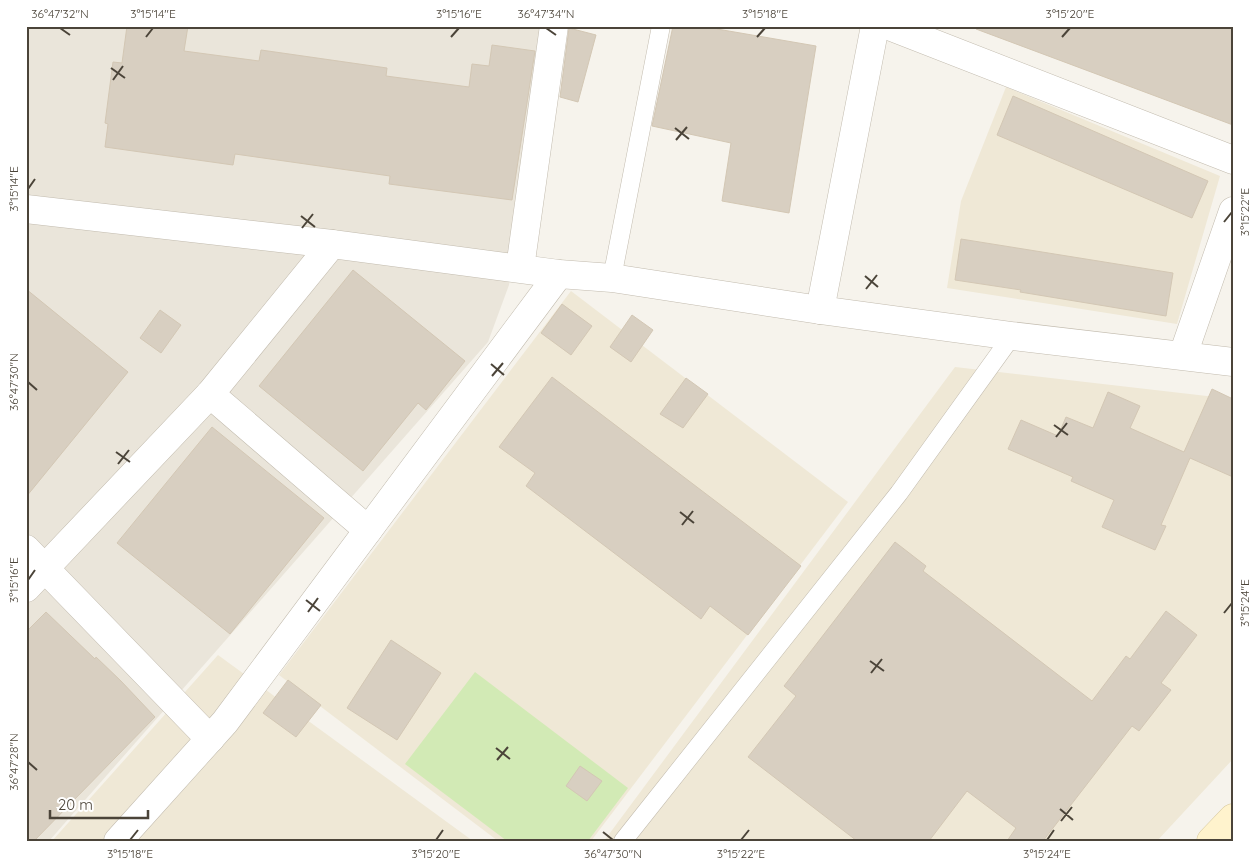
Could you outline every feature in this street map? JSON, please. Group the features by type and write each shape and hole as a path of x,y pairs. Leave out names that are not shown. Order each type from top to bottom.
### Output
{"main road":[{"path":"1211,841 1233,818"}],"street":[{"path":"520,268 554,26"},
{"path":"820,310 875,26"},
{"path":"889,26 1233,160"},
{"path":"26,209 332,244 559,274 612,278 820,310 1012,336 1233,362"},
{"path":"1183,355 1233,211"},
{"path":"26,588 36,558 210,394 332,244"},
{"path":"118,841 225,722 559,274"},
{"path":"210,394 368,530"},
{"path":"36,558 210,739"}],"lane":[{"path":"612,278 661,26"},
{"path":"623,841 899,493 1012,336"}],"shaded area":[{"path":"26,26 541,26 509,285 488,342 49,841 26,841"},
{"path":"1006,87 1220,176 1177,324 947,288 961,201"},
{"path":"571,291 848,502 591,841 498,841 279,675"},
{"path":"955,367 1233,399 1233,759 1157,841 660,841 658,839 656,841 604,841"},
{"path":"218,655 473,841 52,841"}],"green space":[{"path":"475,672 628,788 588,841 507,841 405,764"}],"building":[{"path":"127,26 188,26 184,51 259,61 261,50 387,68 386,76 469,87 472,64 489,66 492,45 535,51 512,200 389,184 390,176 235,154 233,165 105,147 108,124 105,123 113,62 122,63"},
{"path":"673,26 718,26 717,29 816,46 789,213 722,201 731,143 652,126"},
{"path":"977,26 1233,26 1233,125 976,29"},
{"path":"569,28 596,35 578,102 560,97"},
{"path":"1013,96 1208,181 1192,218 997,135"},
{"path":"961,239 1173,273 1166,316 955,280"},
{"path":"353,270 465,361 426,410 418,403 363,471 259,386"},
{"path":"26,289 128,372 26,497"},
{"path":"562,304 592,326 571,355 541,333"},
{"path":"160,310 181,325 161,353 140,338"},
{"path":"632,315 653,330 631,362 610,347"},
{"path":"552,377 801,566 748,635 710,606 701,619 526,486 535,473 499,447"},
{"path":"686,378 708,394 683,428 660,414"},
{"path":"1212,389 1233,399 1233,477 1190,458 1161,525 1166,526 1155,550 1102,527 1114,500 1071,481 1073,477 1008,449 1021,420 1058,436 1066,417 1093,428 1108,392 1140,406 1130,428 1184,452"},
{"path":"212,427 324,518 230,634 117,543"},
{"path":"895,542 926,566 923,571 1092,701 1126,656 1130,659 1166,611 1197,635 1161,683 1171,690 1139,731 1132,726 1043,841 1007,841 1016,828 967,791 929,841 857,841 748,757 796,696 784,686"},
{"path":"46,612 121,681 155,717 34,841 26,841 26,632"},
{"path":"391,640 441,673 397,740 347,708"},
{"path":"288,680 321,705 296,737 263,713"},
{"path":"580,766 602,781 587,801 566,786"}]}
